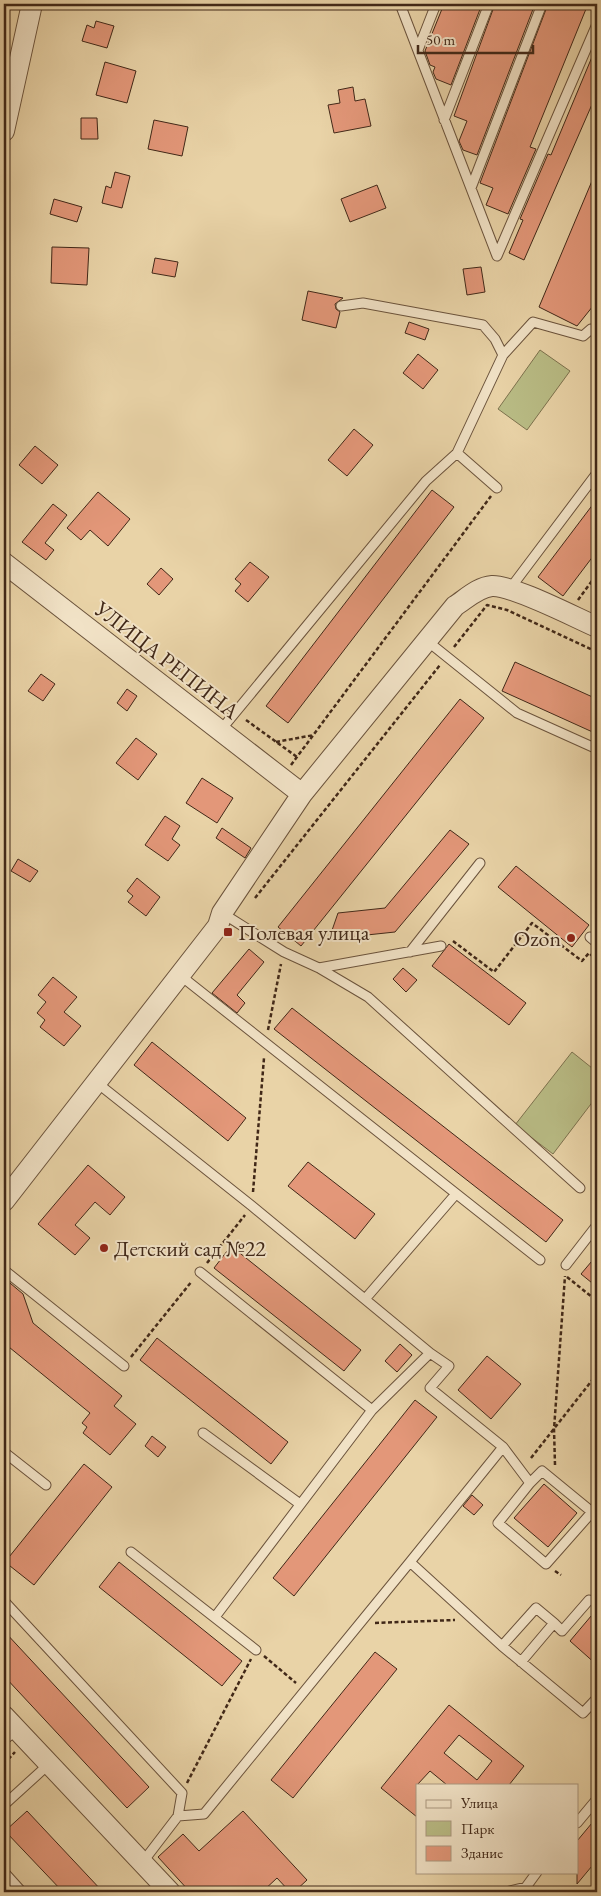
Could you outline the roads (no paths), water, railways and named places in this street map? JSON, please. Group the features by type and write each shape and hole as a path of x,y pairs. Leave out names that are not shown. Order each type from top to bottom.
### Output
{"street":[{"path":"4,131 32,4"},
{"name":"УЛИЦА РЕПИНА","path":"4,563 302,794"},
{"path":"4,1201 181,976 218,926 222,912 302,794 455,606 475,592 492,586 509,590 597,628"},
{"path":"8,1729 49,1764 170,1892"}],"lane":[{"path":"400,4 497,256 597,24"},
{"path":"418,50 436,4"},
{"path":"444,120 489,4"},
{"path":"471,188 542,4"},
{"path":"341,306 363,303 483,324 503,355"},
{"path":"220,731 234,711 426,481 457,453 503,355 533,322 583,336 591,328"},
{"path":"457,453 497,488"},
{"path":"509,590 597,473"},
{"path":"426,640 517,713 597,749"},
{"path":"410,952 480,863"},
{"path":"222,912 284,952 319,968 368,997 580,1188"},
{"path":"319,968 441,946"},
{"path":"181,976 455,1195 540,1260"},
{"path":"96,1082 366,1298 430,1353 449,1366 430,1388 503,1447 530,1483"},
{"path":"366,1298 455,1195"},
{"path":"566,1265 597,1225"},
{"path":"4,1270 124,1366"},
{"path":"200,1272 372,1410"},
{"path":"215,1616 372,1410 430,1353"},
{"path":"203,1433 300,1504"},
{"path":"178,1816 204,1814 503,1447"},
{"path":"4,1452 46,1485"},
{"path":"542,1471 592,1512 546,1564 498,1523 530,1483 542,1471"},
{"path":"131,1552 256,1650"},
{"path":"410,1562 502,1646 583,1713 597,1698"},
{"path":"502,1646 536,1608 562,1631 589,1600"},
{"path":"4,1602 182,1793 178,1816 142,1862"},
{"path":"521,1662 554,1623"},
{"path":"4,1805 49,1764"},
{"path":"578,1823 597,1799"},
{"path":"4,1872 22,1892"},
{"path":"506,1892 527,1889 536,1874"}],"place":[{"name":"Полевая улица","path":"228,932"},
{"name":"Ozon","path":"571,938"},
{"name":"Детский сад №22","path":"104,1248"}]}
